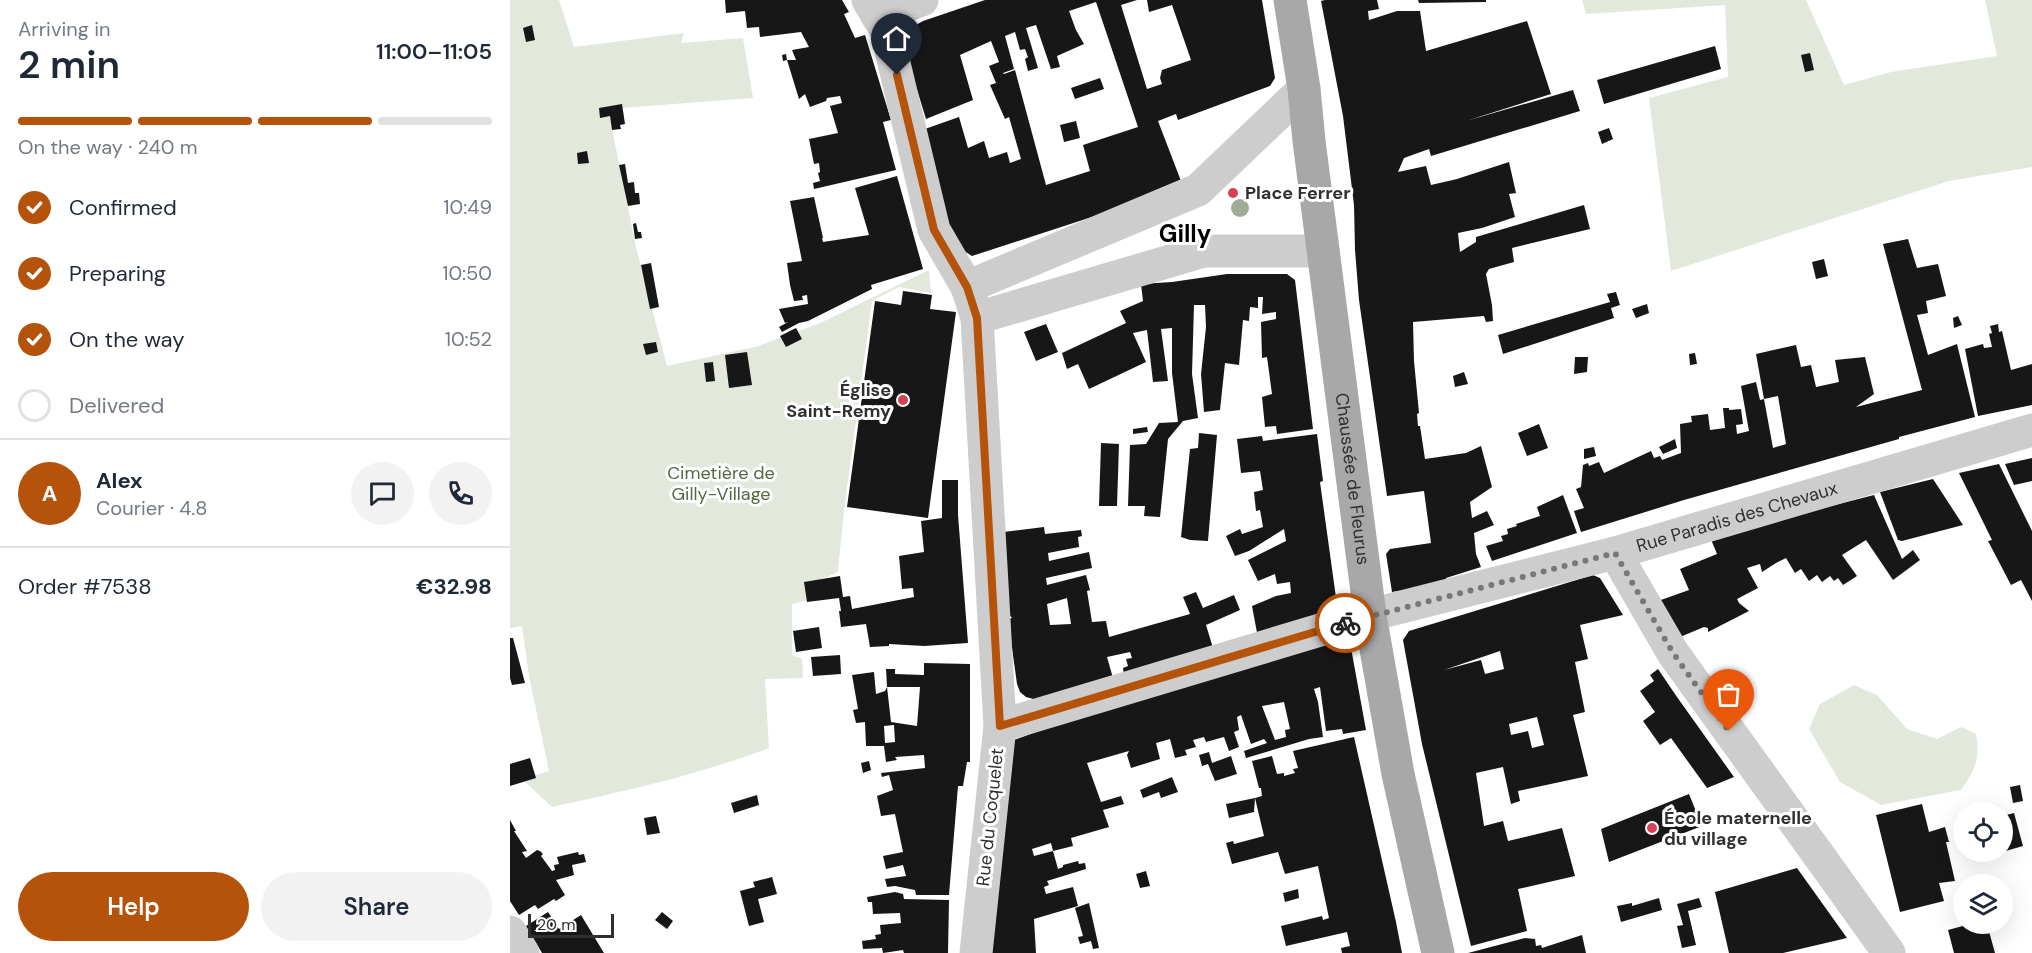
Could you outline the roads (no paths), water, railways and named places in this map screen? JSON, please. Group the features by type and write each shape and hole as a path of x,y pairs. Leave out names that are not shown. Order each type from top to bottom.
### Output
{"main road":[{"name":"Chaussée de Fleurus","path":"1290,0 1304,89 1370,615 1398,774 1438,953"}],"street":[{"path":"873,8 922,0"},
{"name":"Rue du Coquelet","path":"873,8 886,30 934,230 967,287 977,318 1000,726 976,953"},
{"path":"967,287 1198,190 1304,89"},
{"path":"977,318 1204,251 1323,251"},
{"name":"Rue Paradis des Chevaux","path":"1000,726 1370,615 1615,553 2032,430"},
{"path":"1615,553 1673,653 1889,953"},
{"path":"510,932 523,953"}],"place":[{"name":"Place Ferrer","path":"1233,193"},
{"name":"Église Saint-Remy","path":"903,400"},
{"name":"École maternelle du village","path":"1652,828"}],"district":[{"name":"Gilly","path":"1185,233"}],"park label":[{"name":"Cimetière de Gilly-Village","path":"721,483"}]}
